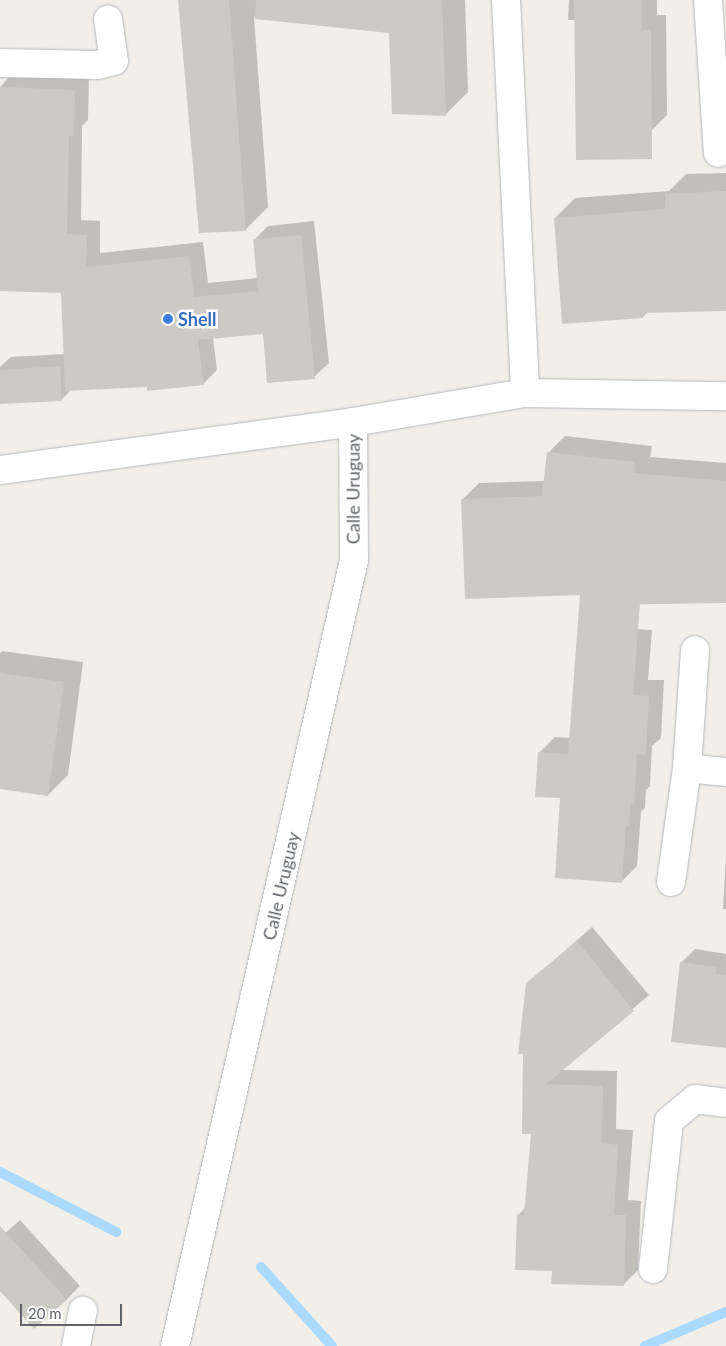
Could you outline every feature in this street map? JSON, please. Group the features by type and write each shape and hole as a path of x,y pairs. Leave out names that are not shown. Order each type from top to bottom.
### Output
{"street":[{"path":"506,0 525,393"},
{"path":"708,0 718,33 718,153"},
{"path":"0,63 97,65 114,61 108,19"},
{"path":"0,470 353,422 525,393 726,396"},
{"name":"Calle Uruguay","path":"175,1346 354,560 353,422"},
{"path":"671,882 687,768 695,650"},
{"path":"687,768 726,772"},
{"path":"653,1269 668,1121 695,1099 726,1103"},
{"path":"76,1346 83,1311"}],"building":[{"path":"178,0 229,0 246,231 199,233"},
{"path":"256,0 442,0 446,116 392,114 389,33 255,19"},
{"path":"574,0 642,0 642,30 651,30 652,159 576,160"},
{"path":"0,87 75,90 74,136 69,136 67,234 87,235 86,267 189,256 194,297 258,291 253,239 301,235 315,379 267,383 263,334 198,340 204,385 147,391 147,387 65,391 61,293 0,291"},
{"path":"726,191 726,311 643,313 643,318 562,324 554,218 665,209 665,194"},
{"path":"60,366 62,401 0,404 0,370"},
{"path":"547,452 635,462 634,473 726,481 726,603 640,604 633,695 649,696 646,755 637,754 634,804 631,803 629,826 626,826 622,883 555,878 560,798 535,797 538,752 568,754 580,595 465,599 461,499 542,496"},
{"path":"0,673 64,682 48,796 0,789"},
{"path":"577,941 634,1011 546,1084 603,1086 602,1143 618,1145 614,1215 626,1215 624,1286 551,1284 552,1271 515,1270 517,1214 524,1215 531,1134 522,1134 523,1054 518,1054 526,983"},
{"path":"680,962 716,967 716,974 726,975 726,1048 671,1042"},
{"path":"0,1226 67,1300 34,1329 0,1291"}],"waterway":[{"path":"0,1172 116,1232"},
{"path":"261,1267 332,1346"},
{"path":"645,1346 726,1312"}],"place":[{"name":"Shell","path":"168,319"}]}
